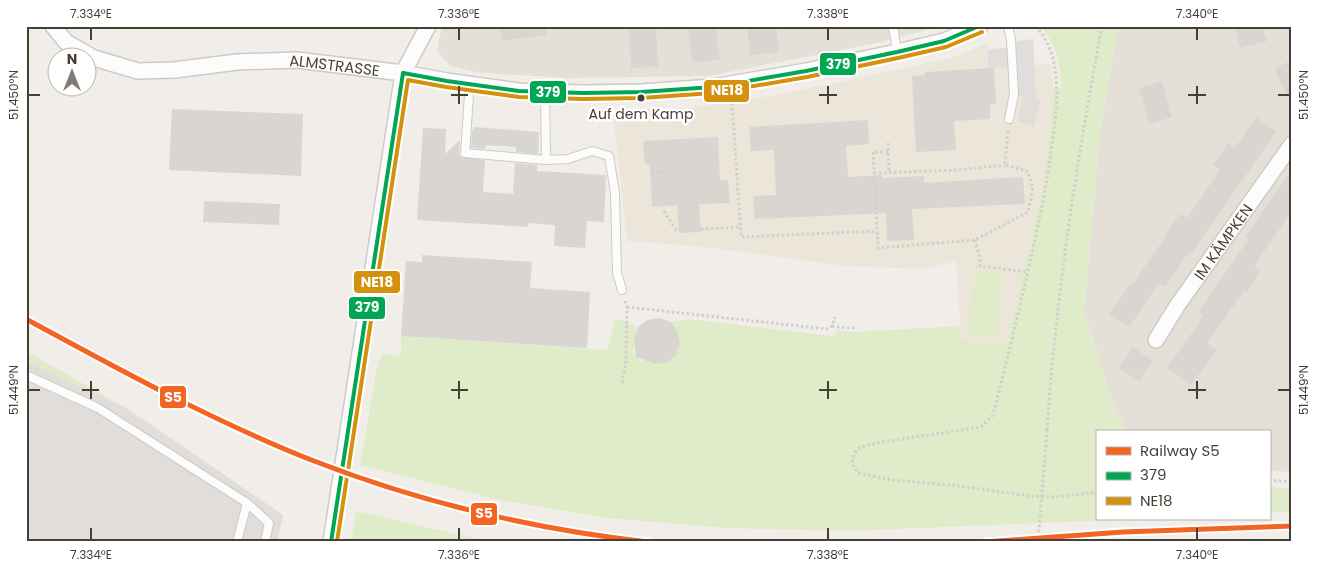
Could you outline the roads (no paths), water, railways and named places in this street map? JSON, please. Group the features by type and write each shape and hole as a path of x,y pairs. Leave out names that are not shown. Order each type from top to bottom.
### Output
{"street":[{"name":"ALMSTRASSE","path":"53,26 66,42 94,58 138,71 174,70 237,62 298,60 403,72 447,81 519,90 583,94 713,87 806,71 897,52 944,41 980,26"},
{"path":"331,542 403,72 428,26"},
{"name":"IM KÄMPKEN","path":"1156,340 1177,306 1292,144"}],"lane":[{"path":"893,26 897,52"},
{"path":"1008,26 1011,40 1014,94 1009,118"},
{"path":"545,92 546,160"},
{"path":"469,95 465,153 546,160 568,159 592,151 609,156 615,193 617,272 622,290"},
{"path":"26,375 98,408 247,503 269,523 265,542"},
{"path":"237,542 247,503"}],"rail line":[{"name":"S5","path":"26,319 132,376 240,430 355,476 437,502 520,522 605,537 648,542"},
{"name":"S5","path":"985,542 1123,532 1292,526"}],"place":[{"name":"Auf dem Kamp","path":"641,98"}]}
